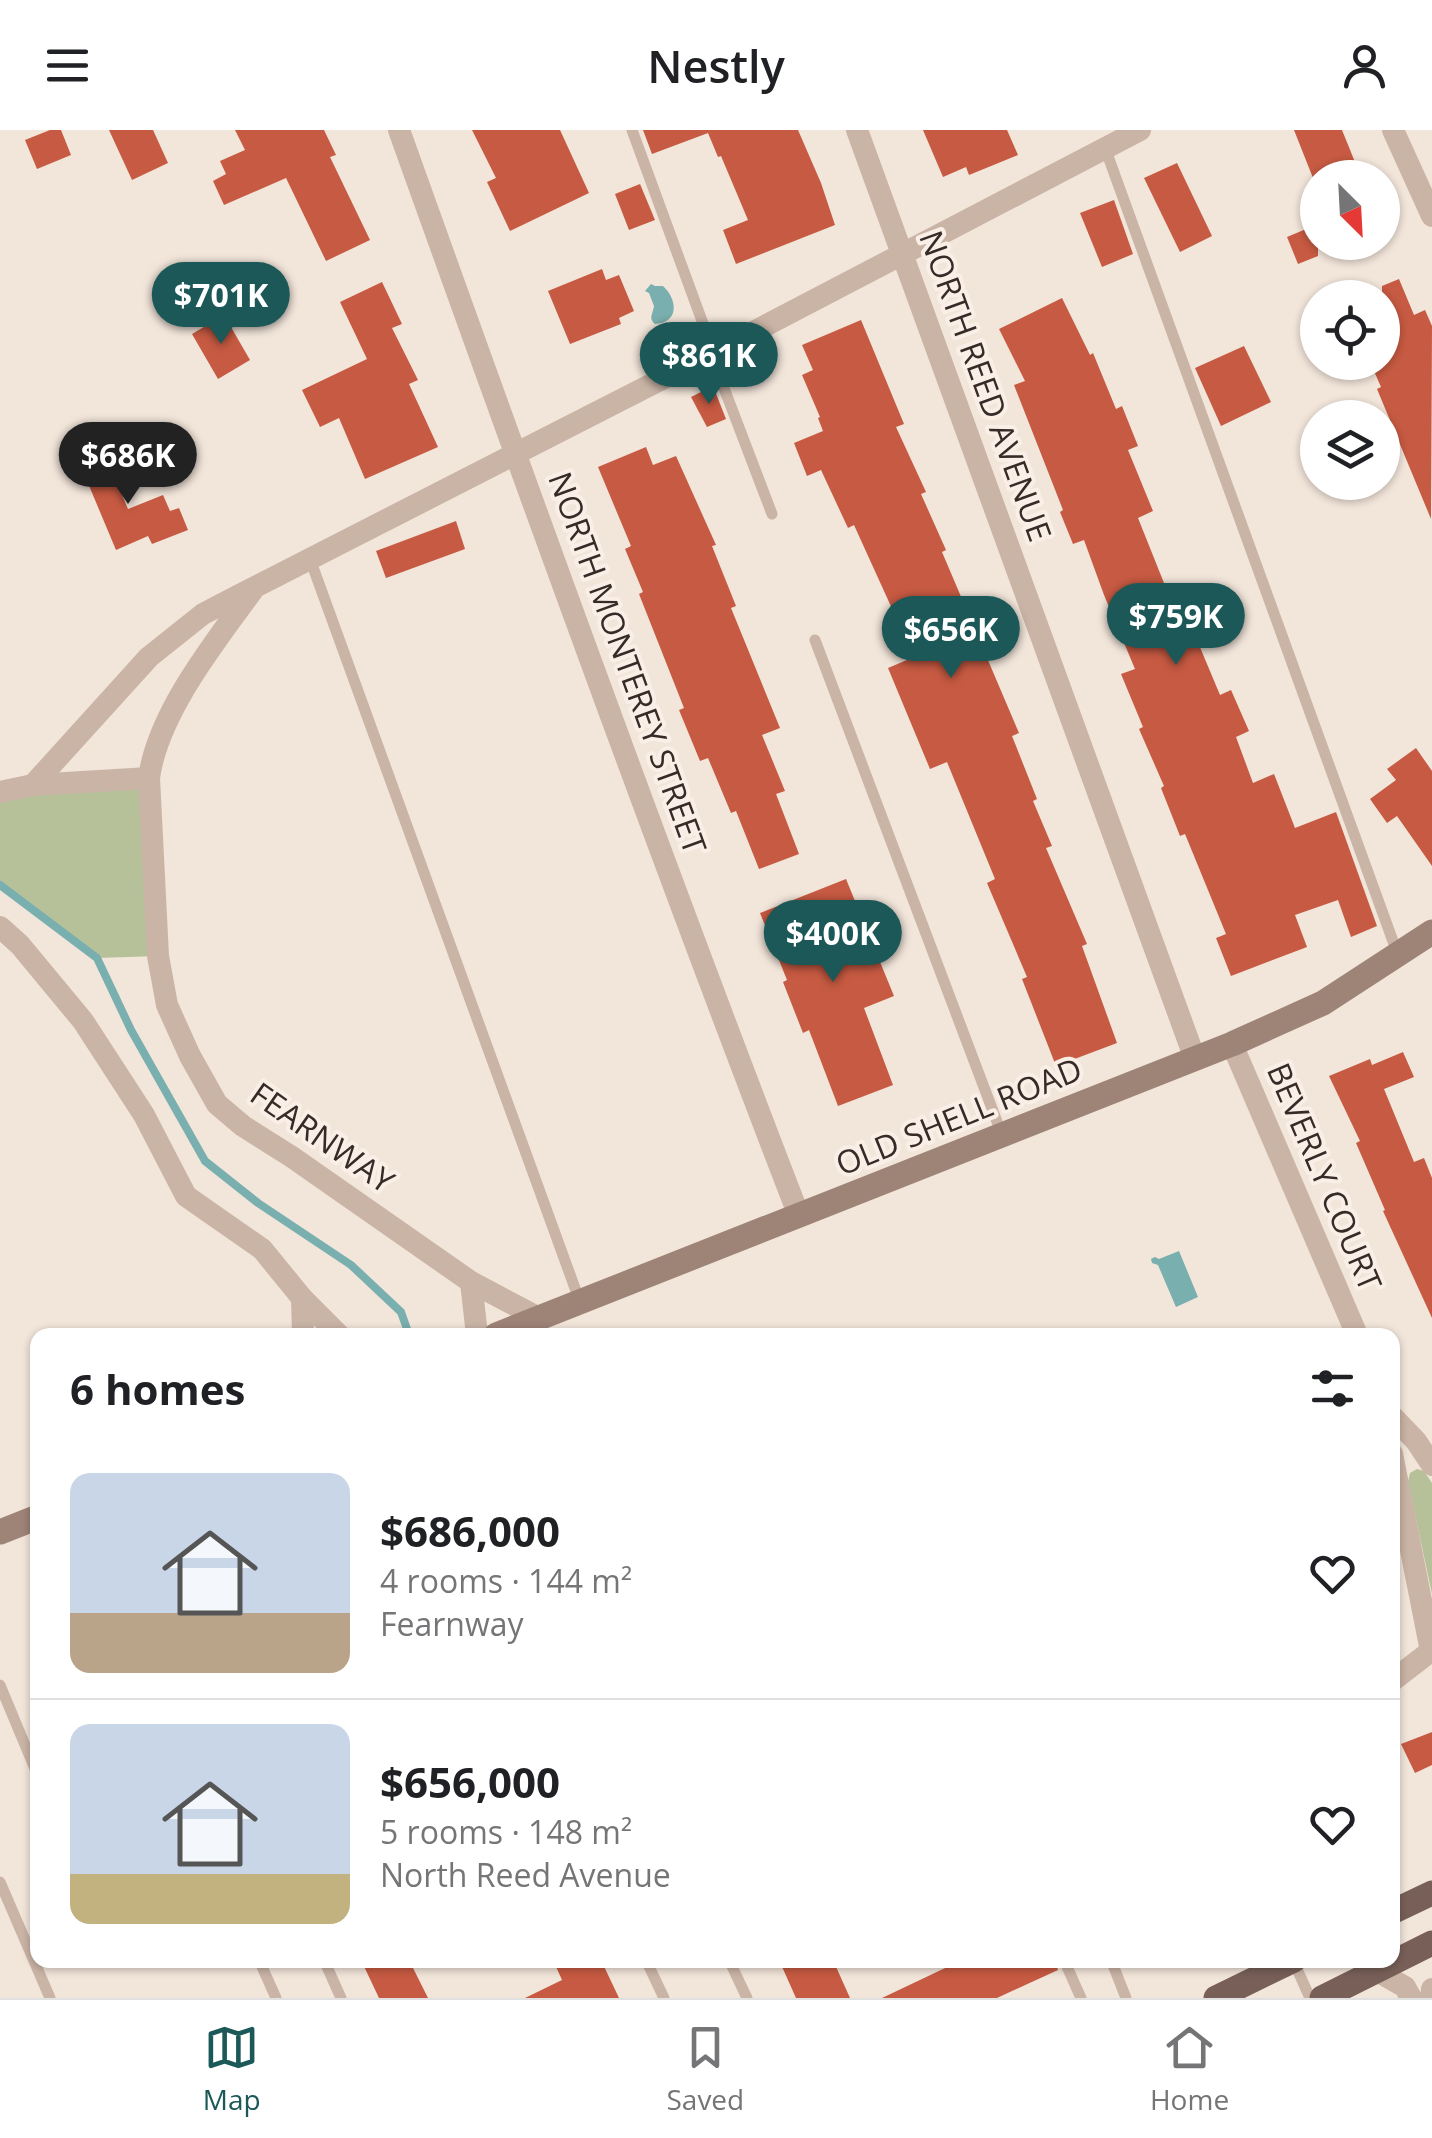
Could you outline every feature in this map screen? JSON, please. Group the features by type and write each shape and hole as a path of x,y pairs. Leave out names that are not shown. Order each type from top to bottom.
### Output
{"main road":[{"path":"1400,1908 1432,1893"},
{"path":"1400,1955 1432,1943"},
{"path":"1216,1998 1277,1968"},
{"path":"1322,1998 1370,1968"}],"street":[{"name":"NORTH MONTEREY STREET","path":"399,130 799,1216"},
{"name":"NORTH REED AVENUE","path":"857,130 1195,1059"},
{"name":"FEARNWAY","path":"34,785 149,656 203,614 1140,130"},
{"path":"1393,130 1432,216"},
{"name":"FEARNWAY","path":"254,587 166,721 152,757 149,778 158,956 167,1005 217,1104 471,1282 539,1318"},
{"path":"0,792 34,785 149,778"},
{"path":"0,927 20,945 83,1021 144,1115 186,1196 262,1250 333,1328"},
{"name":"OLD SHELL ROAD","path":"514,1328 1232,1044 1323,1003 1432,932"},
{"name":"BEVERLY COURT","path":"1232,1044 1354,1328"},
{"path":"471,1282 476,1328"},
{"path":"302,1298 303,1328"},
{"path":"1400,1425 1432,1465"},
{"path":"1400,1495 1431,1652 1400,1675"},
{"path":"0,1532 30,1520"},
{"path":"1375,1968 1377,1998"},
{"path":"1379,1968 1412,1998"},
{"path":"1431,1998 1432,1989"}],"lane":[{"path":"632,130 772,514"},
{"path":"1105,148 1398,955"},
{"path":"310,559 580,1302"},
{"path":"815,640 1002,1135"},
{"path":"0,1685 30,1757"},
{"path":"0,1882 30,1952"},
{"path":"37,1968 50,1998"},
{"path":"263,1968 276,1998"},
{"path":"328,1968 341,1998"},
{"path":"650,1968 664,1998"},
{"path":"733,1968 746,1998"},
{"path":"1068,1968 1081,1998"},
{"path":"1113,1968 1126,1998"},
{"path":"1297,1968 1310,1998"}],"green space":[{"path":"149,778 158,956 97,958 0,885 0,792"},
{"path":"1424,1471 1432,1483 1432,1594 1408,1482 1410,1473"}],"water":[{"path":"651,284 663,286 673,304 672,315 663,323 655,324 652,320 654,306 645,291"},
{"path":"1179,1251 1198,1297 1176,1307 1158,1265 1151,1259"}],"building":[{"path":"61,130 71,155 37,169 25,140"},
{"path":"109,130 153,130 168,163 132,180"},
{"path":"235,130 324,130 336,155 330,157 370,240 326,261 286,178 224,205 213,181 226,174 220,161 245,150"},
{"path":"472,130 560,130 589,193 510,231 487,182 496,178"},
{"path":"643,130 798,130 835,225 736,264 723,230 748,220 708,133 652,154"},
{"path":"923,130 1007,130 1018,155 969,175 966,167 943,177"},
{"path":"1294,130 1342,130 1354,160 1306,160"},
{"path":"1177,163 1212,236 1180,252 1144,178"},
{"path":"640,184 655,220 629,230 615,194"},
{"path":"1114,200 1133,254 1102,267 1080,213"},
{"path":"1300,232 1300,260 1308,260 1298,264 1287,237"},
{"path":"602,269 606,280 619,275 634,311 619,318 621,324 570,344 548,291"},
{"path":"1400,281 1414,315 1425,310 1432,326 1431,519 1400,444 1400,400 1382,400 1377,389 1381,387 1378,380 1400,380"},
{"path":"382,282 402,324 392,328 418,380 409,384 438,447 365,479 339,418 320,427 302,390 367,359 340,302"},
{"path":"1062,298 1090,355 1093,353 1116,409 1122,406 1138,446 1128,450 1153,511 1138,518 1166,588 1178,583 1193,620 1189,621 1220,695 1231,690 1249,731 1236,737 1253,783 1274,774 1295,828 1336,812 1377,926 1351,937 1338,900 1295,915 1307,947 1231,976 1216,938 1226,934 1185,834 1180,836 1121,674 1135,669 1084,540 1073,544 1060,512 1063,510 1014,385 1025,381 999,329"},
{"path":"224,315 250,360 218,379 192,334"},
{"path":"861,320 904,424 896,427 926,492 921,494 946,550 942,552 1019,733 1012,736 1052,846 1046,848 1087,944 1082,946 1117,1043 1056,1066 1022,979 1027,977 987,883 995,879 947,762 930,769 888,668 914,657 854,525 848,528 821,470 807,476 794,443 823,431 802,375 813,370 802,345"},
{"path":"1244,346 1271,402 1221,426 1195,368"},
{"path":"713,386 726,419 707,427 691,397"},
{"path":"102,447 128,509 163,495 170,511 179,508 188,530 152,544 148,536 116,550 77,457"},
{"path":"646,447 653,465 676,456 716,545 712,546 736,606 731,608 780,728 762,735 785,791 776,794 799,854 759,869 736,811 731,813 708,758 700,761 679,710 684,708 625,549 631,546 598,467"},
{"path":"456,521 465,549 386,578 376,551"},
{"path":"1416,748 1432,771 1432,866 1397,816 1387,823 1370,799 1396,780 1387,769"},
{"path":"846,879 894,996 864,1008 893,1085 838,1106 809,1030 803,1033 760,913"},
{"path":"1403,1052 1414,1077 1384,1089 1414,1162 1424,1158 1432,1178 1432,1318 1383,1211 1356,1143 1360,1141 1329,1076 1370,1059 1372,1065"},
{"path":"1432,1732 1432,1765 1415,1773 1401,1744"},
{"path":"365,1968 413,1968 428,1998 379,1998"},
{"path":"557,1968 605,1968 619,1998 525,1998 562,1980"},
{"path":"783,1968 837,1968 850,1998 796,1998"},
{"path":"945,1968 1058,1970 997,1998 882,1998"}],"waterway":[{"path":"0,885 97,958 131,1030 205,1161 258,1203 351,1265 401,1312 407,1328"}]}
